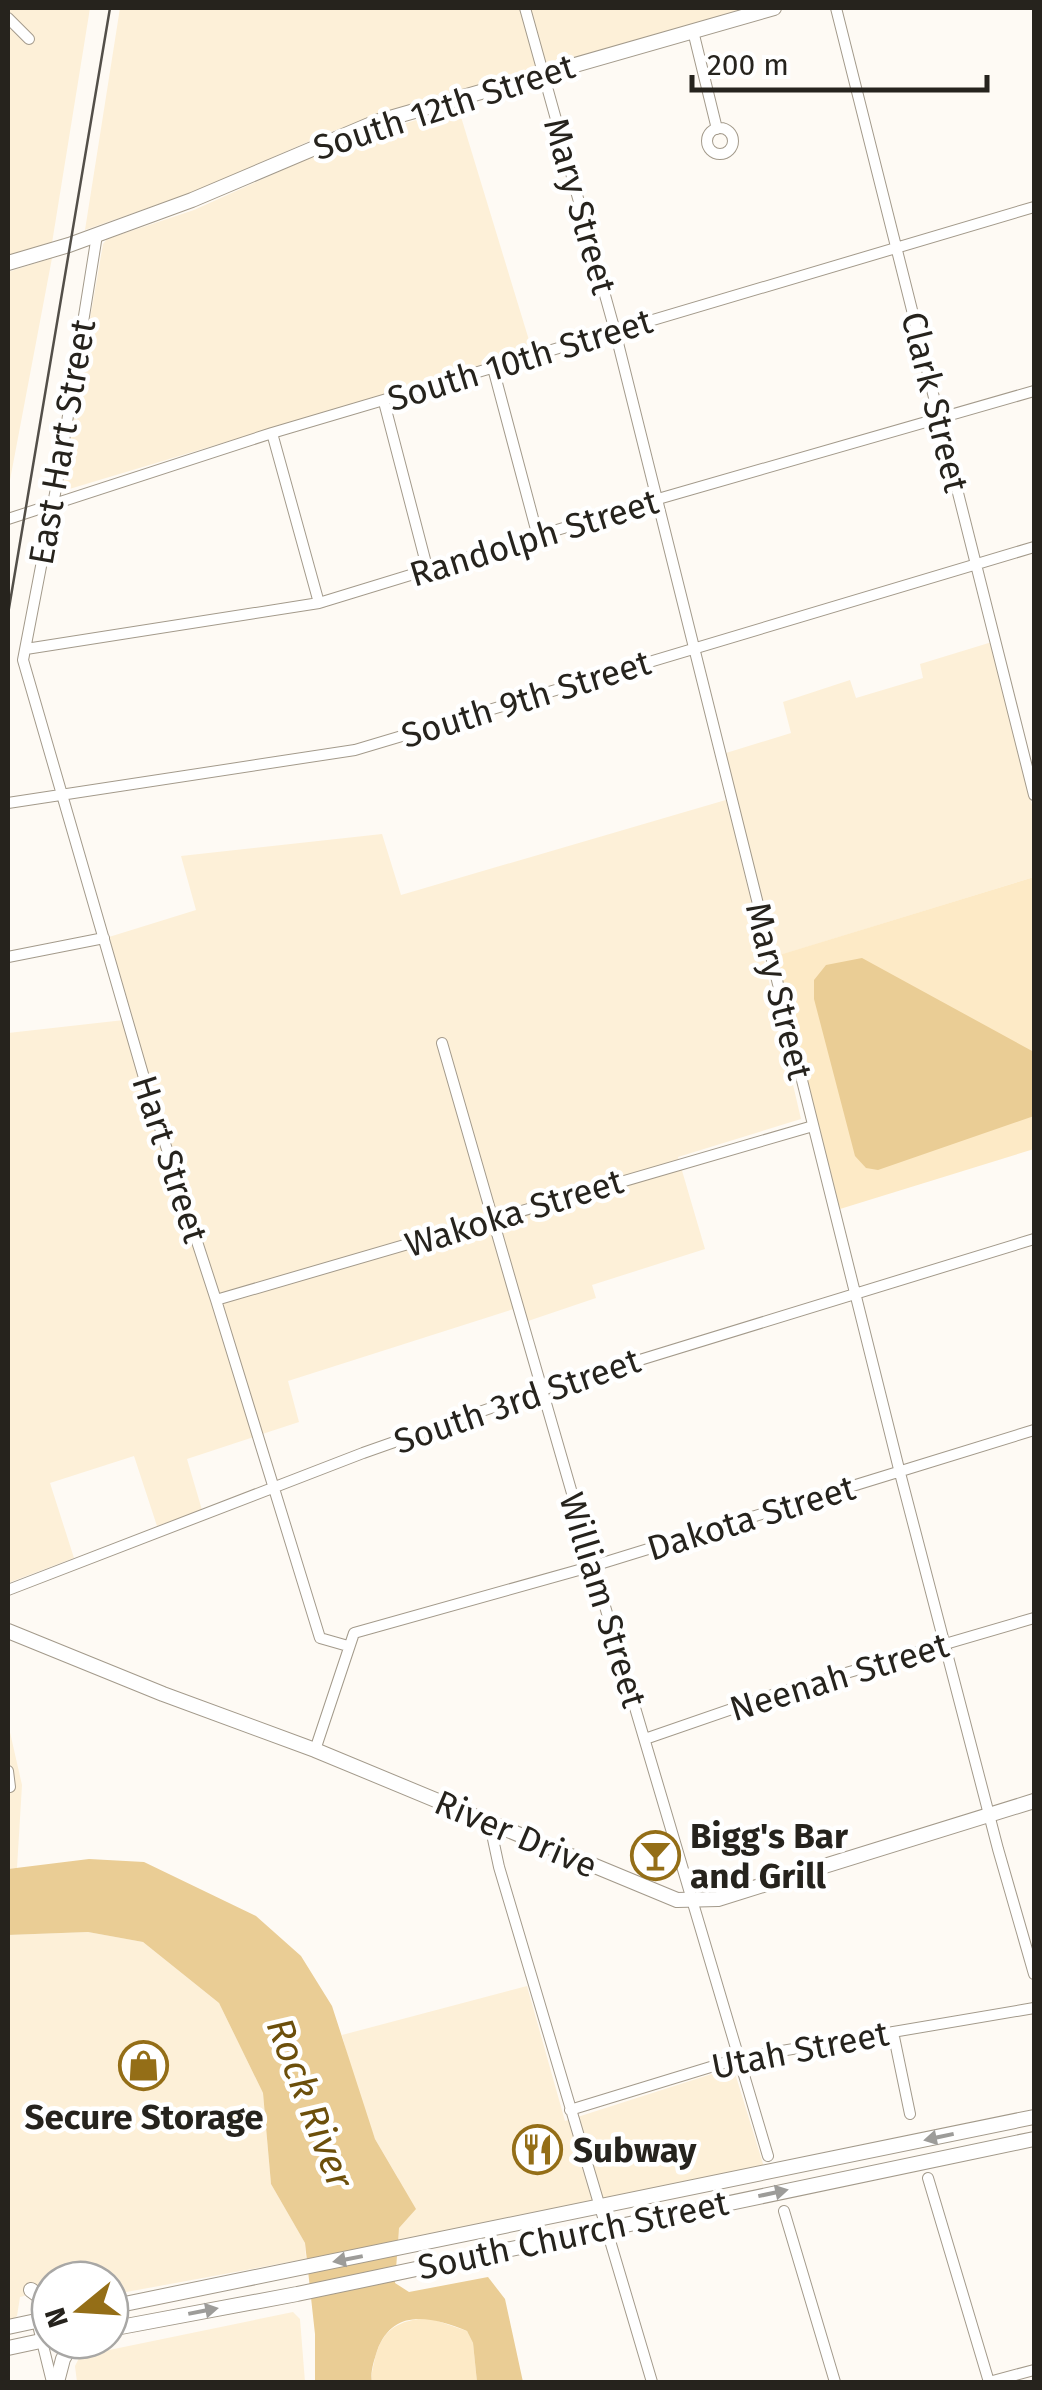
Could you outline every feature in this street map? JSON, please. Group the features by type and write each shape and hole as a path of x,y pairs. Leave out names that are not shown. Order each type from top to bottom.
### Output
{"main road":[{"name":"South 12th Street","path":"8,263 192,200 376,122 774,8"},
{"name":"River Drive","path":"8,1632 315,1750 670,1898 694,1902 1034,1801"},
{"name":"South Church Street","path":"130,2303 1034,2118"},
{"name":"South Church Street","path":"130,2325 1034,2139"}],"street":[{"name":"Mary Street","path":"525,8 615,331 944,1646 1034,1974"},
{"name":"Clark Street","path":"836,8 1034,795"},
{"path":"8,18 29,39"},
{"path":"693,31 717,128"},
{"name":"South 10th Street","path":"8,519 272,432 1034,207"},
{"name":"East Hart Street","path":"26,649 97,235"},
{"path":"492,368 538,537"},
{"name":"Randolph Street","path":"26,649 319,603 1034,391"},
{"path":"384,402 428,571"},
{"path":"272,432 319,603"},
{"name":"South 9th Street","path":"8,803 355,750 1034,547"},
{"name":"Hart Street","path":"26,649 24,660 61,796 146,1088 320,1638 348,1646"},
{"path":"8,957 104,938"},
{"name":"William Street","path":"442,1043 768,2156"},
{"name":"Wakoka Street","path":"216,1300 813,1126"},
{"name":"South 3rd Street","path":"8,1590 542,1390 1034,1238"},
{"name":"Dakota Street","path":"348,1646 354,1633 593,1566 1034,1430"},
{"name":"Neenah Street","path":"645,1739 781,1692 1034,1618"},
{"path":"315,1750 348,1646"},
{"path":"8,1771 10,1788"},
{"path":"498,1827 493,1839 499,1867 652,2382"},
{"name":"Utah Street","path":"570,2110 740,2058 1034,2008"},
{"path":"892,2032 910,2114"},
{"path":"928,2178 989,2382 1034,2370"},
{"path":"784,2211 835,2382"}],"shaded area":[{"path":"8,8 90,8 52,243 8,257"},
{"path":"120,8 749,8 395,109 328,133 196,191 85,230"},
{"path":"458,107 532,350 66,490 62,479 103,244 107,239 194,210 345,142"},
{"path":"52,258 10,480 8,494 8,272"},
{"path":"992,642 1034,813 1034,877 764,960 801,1119 678,1157 705,1249 592,1285 596,1298 528,1321 523,1306 288,1381 299,1422 187,1459 202,1510 157,1526 134,1456 50,1483 74,1558 8,1583 8,1033 133,1019 109,937 196,910 181,856 382,834 401,895 736,797 726,753 791,733 783,702 850,680 856,698 923,678 920,664"},
{"path":"1034,877 1034,1149 840,1209 776,956"},
{"path":"9,1728 22,1785 17,1868 8,1869"},
{"path":"88,1932 143,1942 219,2003 263,2093 271,2184 305,2243 306,2259 130,2291 130,2260 30,2260 30,2294 20,2297 17,2316 8,2324 8,1935"},
{"path":"527,1986 565,2121 734,2070 764,2167 398,2240 398,2178 375,2139 342,2035"},
{"path":"293,2312 300,2319 305,2382 77,2382 78,2360 130,2360 130,2346"},
{"path":"429,2318 467,2331 473,2343 477,2382 372,2382 378,2348 388,2333 409,2321"}],"water":[{"path":"862,958 1034,1052 1034,1116 878,1170 866,1168 855,1156 814,999 814,980 826,965"},
{"name":"Rock River","path":"89,1859 144,1862 256,1916 301,1956 332,2006 375,2139 416,2209 399,2228 395,2283 409,2292 488,2277 505,2299 523,2382 477,2382 473,2343 467,2331 415,2319 393,2327 384,2337 377,2351 372,2382 315,2382 315,2334 305,2243 271,2184 263,2093 219,2003 143,1942 88,1932 8,1935 8,1869"}],"railway":[{"path":"8,614 110,8"}],"place":[{"name":"Bigg's Bar and Grill","path":"655,1856"},
{"name":"Secure Storage","path":"144,2065"},
{"name":"Subway","path":"538,2150"}]}
